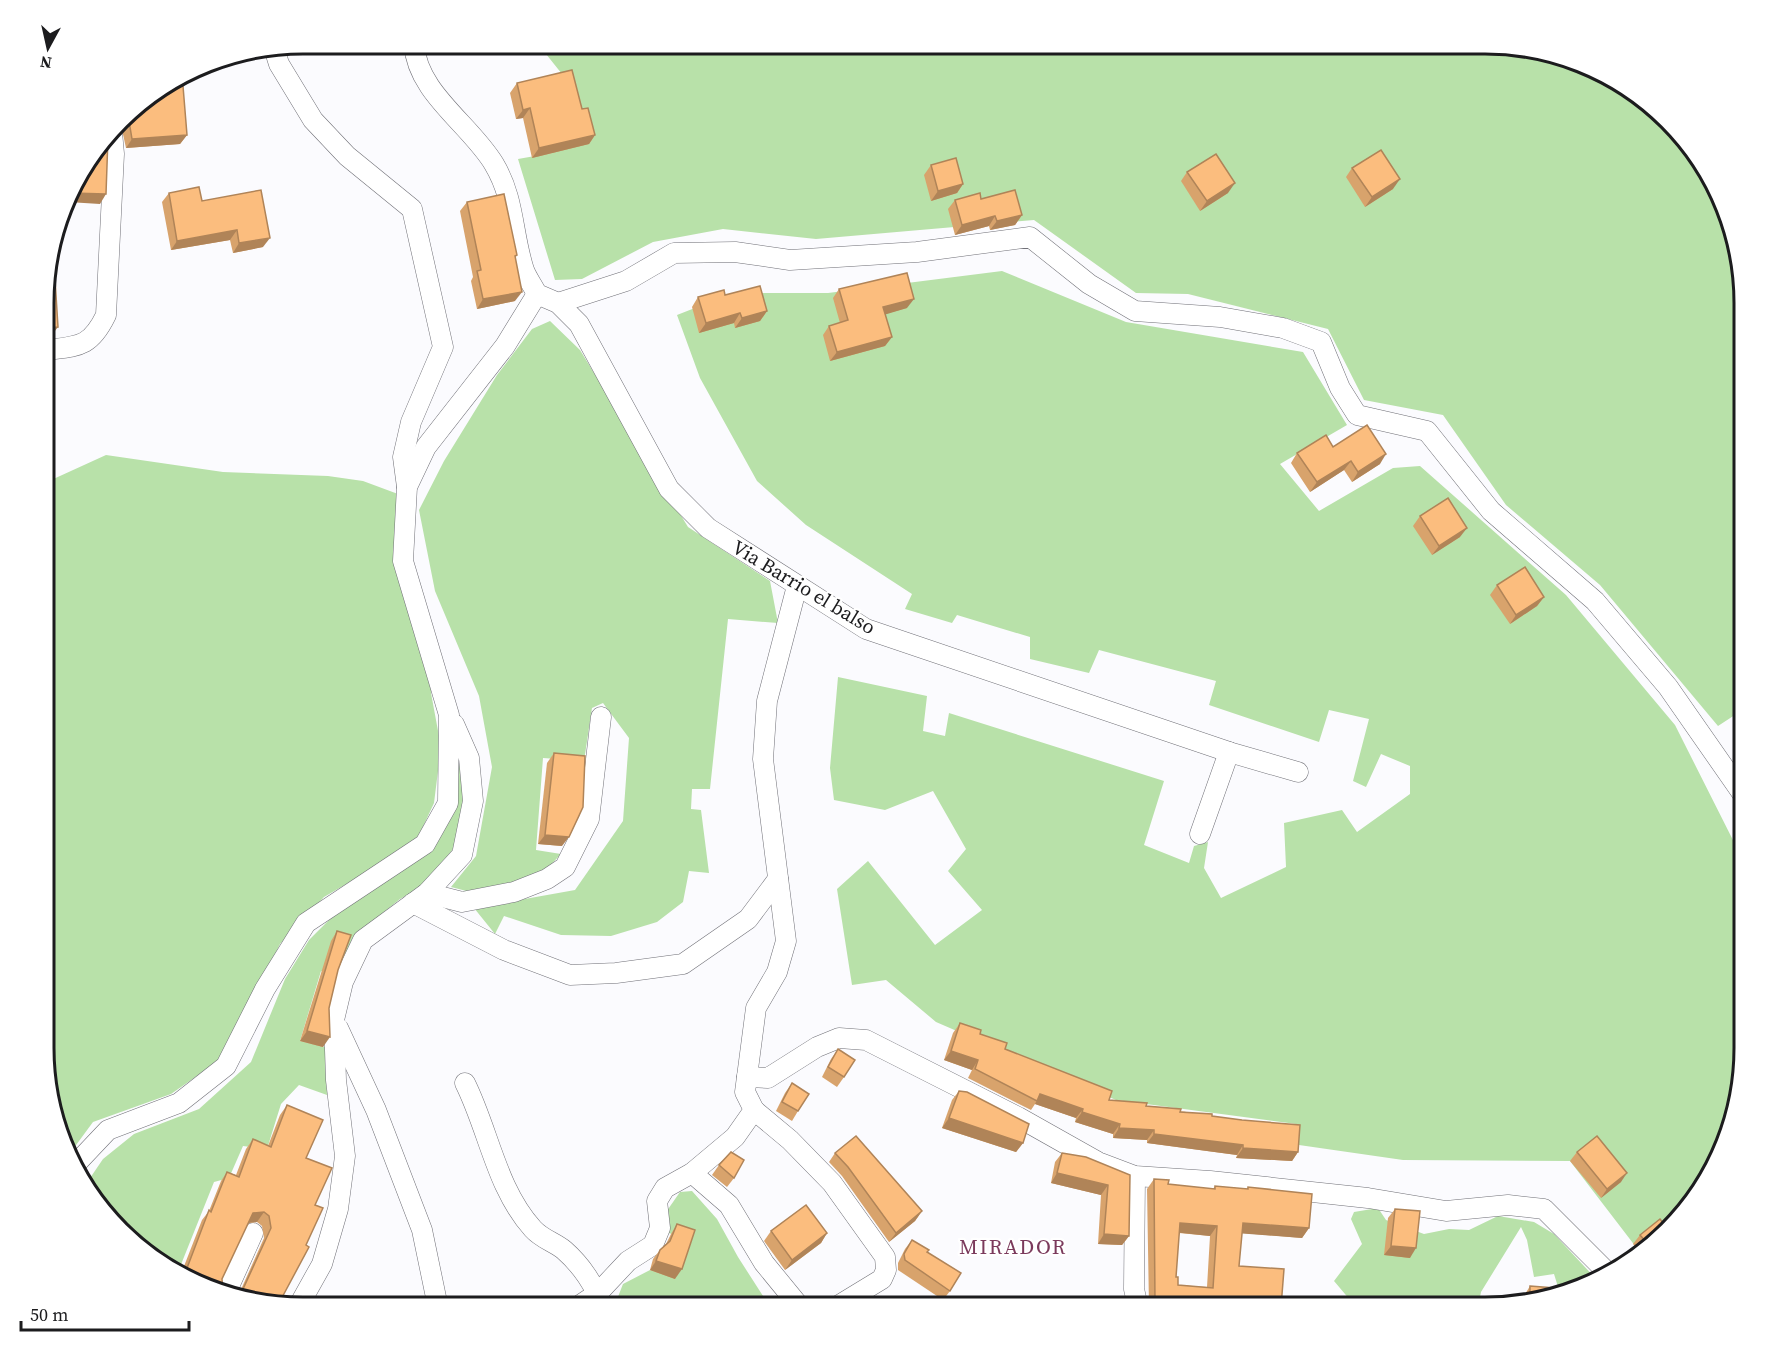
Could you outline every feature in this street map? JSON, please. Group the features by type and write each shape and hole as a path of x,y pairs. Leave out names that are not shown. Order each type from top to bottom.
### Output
{"street":[{"path":"415,54 428,83 493,162 508,190 524,269 537,294 558,303 626,281 674,253 735,252 790,260 917,252 1030,237 1089,284 1135,311 1220,316 1282,328 1321,342 1340,388 1357,415 1427,431 1491,511 1595,601 1668,687 1734,782"},
{"path":"276,56 279,64 313,120 347,156 412,209 443,347 411,422 403,457 407,487 403,561 449,715 469,758 473,801 462,855 420,898 363,940 343,982 334,1020 336,1080 345,1156 338,1209 322,1264 304,1297"},
{"path":"54,349 78,346 97,334 106,315 105,153"},
{"path":"407,487 426,447 505,346 537,294"},
{"name":"Via Barrio el balso","path":"558,303 579,324 669,489 708,528 797,586 866,629 1229,752 1298,772"},
{"path":"797,586 767,701 764,747 786,941 777,972 756,1008 745,1092 754,1110 790,1140 832,1183 885,1257 886,1270 882,1279 852,1297"},
{"path":"80,1159 108,1130 179,1103 226,1066 265,989 306,923 425,844 448,803 449,715"},
{"path":"420,898 462,902 514,892 547,879 565,867 589,819 601,717"},
{"path":"1200,834 1229,752"},
{"path":"420,898 504,950 570,975 616,973 683,964 748,920 778,879"},
{"path":"334,1020 376,1110 422,1230 436,1297"},
{"path":"747,1077 768,1078 818,1047 839,1038 866,1040 989,1101 1098,1162 1135,1176 1368,1198 1446,1211 1508,1205 1544,1209 1602,1268"},
{"path":"465,1083 480,1114 495,1165 533,1229 564,1250 598,1297"},
{"path":"602,1297 628,1262 653,1245 660,1228 657,1201 666,1188 692,1173 735,1137 754,1110"},
{"path":"692,1173 729,1205 764,1263 792,1297"},
{"path":"1135,1176 1136,1297"},
{"path":"229,1286 253,1233"}],"green space":[{"path":"546,54 1485,54 1518,56 1550,62 1610,87 1637,105 1683,151 1701,178 1726,238 1732,270 1734,303 1734,716 1718,726 1600,585 1506,505 1443,415 1364,400 1328,329 1188,294 1136,293 1034,220 816,239 723,229 653,242 582,279 555,280 518,159 552,153 566,79"},
{"path":"1002,271 1126,322 1303,352 1347,425 1280,464 1319,511 1393,468 1420,466 1566,595 1675,725 1734,842 1734,1048 1732,1081 1726,1113 1715,1144 1692,1187 1661,1224 1637,1246 1570,1161 1403,1160 1299,1145 1296,1124 1116,1100 936,1022 886,980 852,985 837,889 868,861 935,945 982,910 948,871 966,849 933,791 885,810 834,800 830,768 838,677 927,696 923,731 945,736 949,713 1164,781 1144,845 1189,863 1194,846 1208,842 1204,868 1221,898 1286,867 1284,823 1342,810 1357,832 1410,794 1410,766 1381,754 1366,787 1353,781 1369,719 1329,710 1319,742 1209,705 1216,681 1099,650 1089,673 1030,659 1030,637 957,615 952,623 905,609 912,594 806,525 757,481 700,378 677,315 733,293 828,293"},
{"path":"550,321 580,350 688,527 770,581 778,623 728,619 710,789 692,789 691,809 701,810 709,873 689,871 683,902 657,922 611,936 561,935 504,916 495,934 474,908 575,890 623,821 629,738 603,703 592,708 584,761 543,758 536,850 561,854 543,873 478,894 451,887 476,856 492,767 479,696 435,591 419,510 444,461 497,375 532,329"},
{"path":"106,455 223,472 328,476 363,481 398,494 432,667 431,693 441,747 434,803 415,844 324,897 280,944 232,1044 217,1062 171,1094 93,1122 75,1147 62,1113 56,1081 54,1048 54,479"},
{"path":"461,734 470,781 455,846 429,883 400,899 356,935 337,976 321,971 300,1041 325,1047 327,1095 299,1085 281,1104 267,1149 243,1146 229,1178 214,1182 181,1265 178,1264 151,1246 127,1224 105,1200 90,1178 103,1159 134,1134 199,1109 251,1062 285,979 309,940 342,907 438,841 454,801"},
{"path":"692,1191 717,1219 764,1297 618,1297 623,1284 650,1270 675,1278 688,1239 662,1231 664,1215 680,1192"},
{"path":"1378,1208 1386,1220 1424,1234 1449,1229 1469,1230 1498,1216 1534,1222 1554,1234 1591,1273 1558,1286 1554,1274 1534,1277 1527,1240 1521,1227 1480,1297 1348,1297 1334,1281 1362,1244 1351,1219 1354,1212"}],"building":[{"path":"572,70 582,109 588,108 595,135 539,148 530,108 523,110 517,83"},
{"path":"183,86 187,135 132,139 130,125 151,105"},
{"path":"108,148 106,194 80,193 87,178"},
{"path":"1381,150 1400,179 1372,197 1352,168"},
{"path":"1216,154 1235,183 1207,201 1187,172"},
{"path":"956,158 963,184 938,191 931,165"},
{"path":"199,187 202,201 261,190 270,238 239,243 237,230 177,241 169,193"},
{"path":"1015,190 1022,215 997,221 995,216 962,225 955,200 980,193 981,199"},
{"path":"504,194 522,292 483,299 477,271 481,270 467,202"},
{"path":"907,273 914,299 883,307 892,337 837,352 829,326 848,320 839,289"},
{"path":"55,282 58,327 54,327"},
{"path":"760,286 767,311 742,318 740,313 706,323 698,297 724,290 725,295"},
{"path":"1367,425 1386,454 1358,472 1351,461 1317,482 1297,453 1326,435 1333,447"},
{"path":"1448,498 1467,528 1439,546 1420,516"},
{"path":"1525,567 1544,597 1516,615 1497,585"},
{"path":"554,753 585,756 583,807 569,837 545,835"},
{"path":"337,931 351,935 338,970 329,1008 330,1037 307,1031"},
{"path":"960,1023 981,1030 980,1034 1007,1043 1005,1049 1112,1091 1109,1100 1147,1103 1146,1106 1181,1109 1180,1112 1300,1125 1298,1152 1243,1148 1243,1145 1154,1134 1154,1130 1119,1128 1120,1124 1082,1112 1083,1109 1040,1094 1037,1101 975,1069 978,1060 951,1051"},
{"path":"838,1049 855,1060 844,1077 828,1067"},
{"path":"792,1083 809,1094 798,1111 782,1102"},
{"path":"959,1091 967,1092 1029,1124 1023,1143 949,1118"},
{"path":"287,1105 323,1120 306,1158 332,1168 315,1205 323,1208 306,1245 309,1247 283,1296 242,1290 271,1228 269,1216 264,1212 253,1213 222,1279 222,1284 187,1268 209,1210 211,1212 227,1172 239,1177 253,1139 271,1147"},
{"path":"856,1136 922,1211 896,1233 848,1167 835,1153"},
{"path":"1597,1136 1627,1173 1607,1189 1577,1152"},
{"path":"731,1152 744,1160 734,1178 719,1165"},
{"path":"1062,1153 1086,1157 1130,1175 1129,1236 1104,1234 1108,1185 1057,1173"},
{"path":"1154,1179 1169,1180 1168,1184 1215,1189 1215,1186 1248,1189 1248,1187 1312,1194 1309,1228 1243,1223 1239,1266 1284,1269 1282,1297 1155,1297","holes":["1180,1223 1217,1226 1213,1288 1178,1285 1178,1277 1176,1277"]},
{"path":"806,1205 827,1233 792,1260 771,1231"},
{"path":"1395,1209 1420,1211 1416,1248 1391,1246"},
{"path":"1660,1219 1663,1222 1644,1240 1640,1235"},
{"path":"677,1224 695,1230 682,1269 656,1261 660,1250 670,1241"},
{"path":"912,1240 961,1273 950,1291 905,1260 904,1254"},
{"path":"1530,1286 1553,1288 1550,1289 1530,1293"}],"district":[{"name":"MIRADOR","path":"1013,1247"}]}
